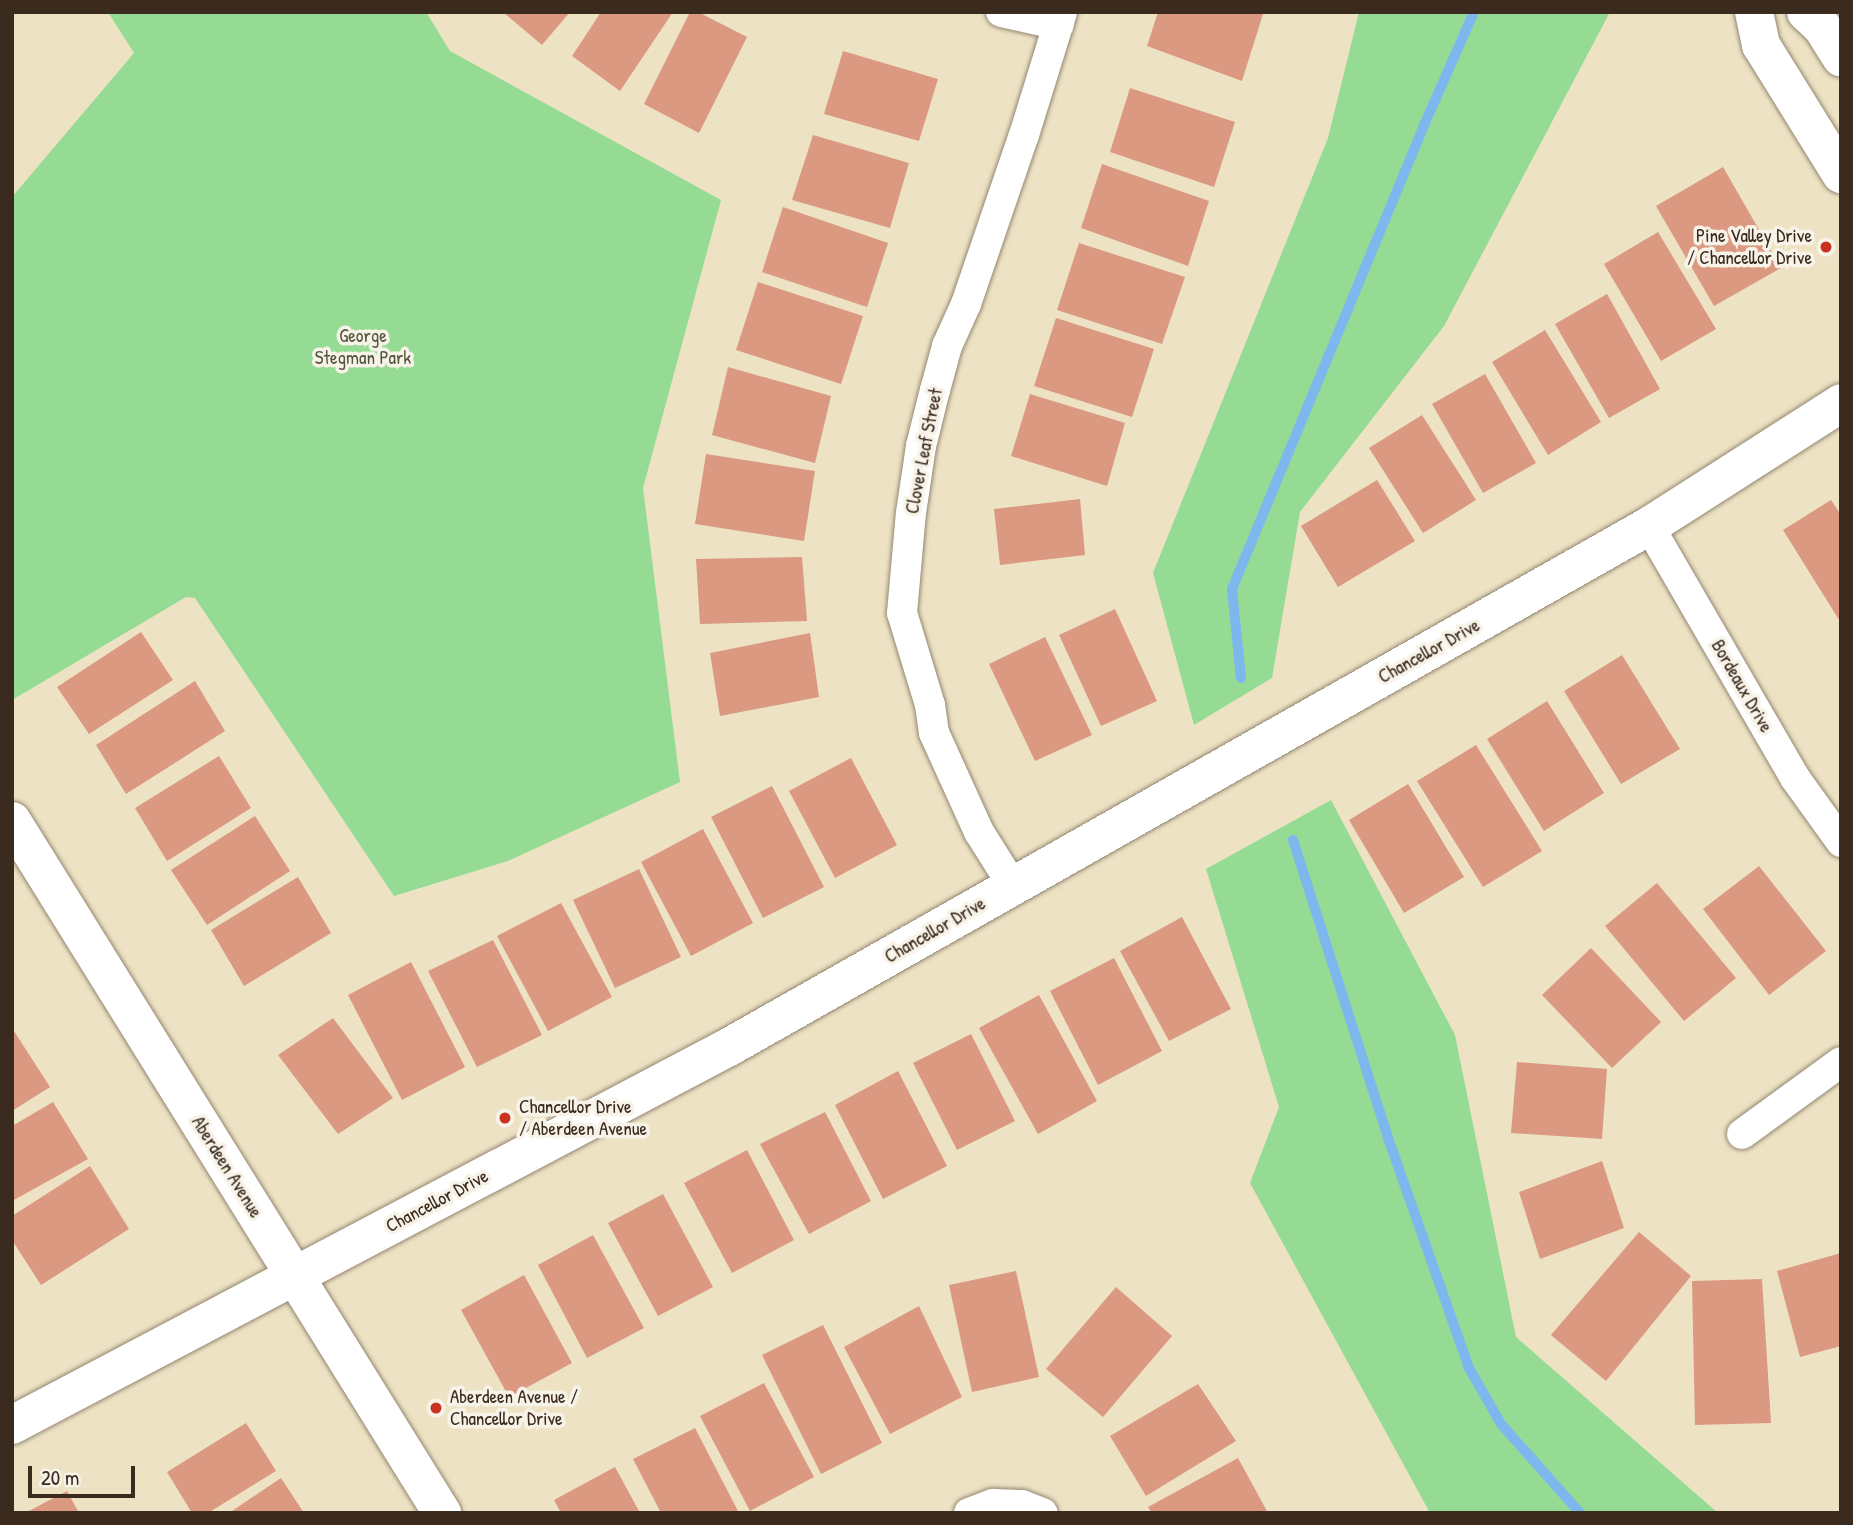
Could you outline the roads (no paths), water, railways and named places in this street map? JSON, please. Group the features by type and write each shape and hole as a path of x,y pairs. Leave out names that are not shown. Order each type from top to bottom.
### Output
{"street":[{"path":"1001,12 1060,19"},
{"path":"1754,12 1761,45 1841,174"},
{"path":"1806,12 1822,27 1841,58"},
{"name":"Clover Leaf Street","path":"1013,886 979,832 934,733 930,705 902,613 911,513 921,446 935,390 947,346 966,304 1024,135 1060,19"},
{"name":"Chancellor Drive","path":"12,1425 729,1046 1649,526 1841,403"},
{"name":"Bordeaux Drive","path":"1649,526 1795,778 1841,842"},
{"name":"Aberdeen Avenue","path":"12,821 442,1513"},
{"path":"1742,1134 1841,1062"},
{"path":"969,1513 992,1504 1021,1505 1043,1513"}],"waterway":[{"path":"1241,678 1232,589 1425,123 1474,12"},
{"path":"1293,840 1387,1135 1469,1368 1501,1424 1580,1513"}],"place":[{"name":"Pine Valley Drive / Chancellor Drive","path":"1826,247"},
{"name":"Chancellor Drive / Aberdeen Avenue","path":"505,1118"},
{"name":"Aberdeen Avenue / Chancellor Drive","path":"436,1408"}],"park label":[{"name":"George Stegman Park","path":"363,347"}]}
